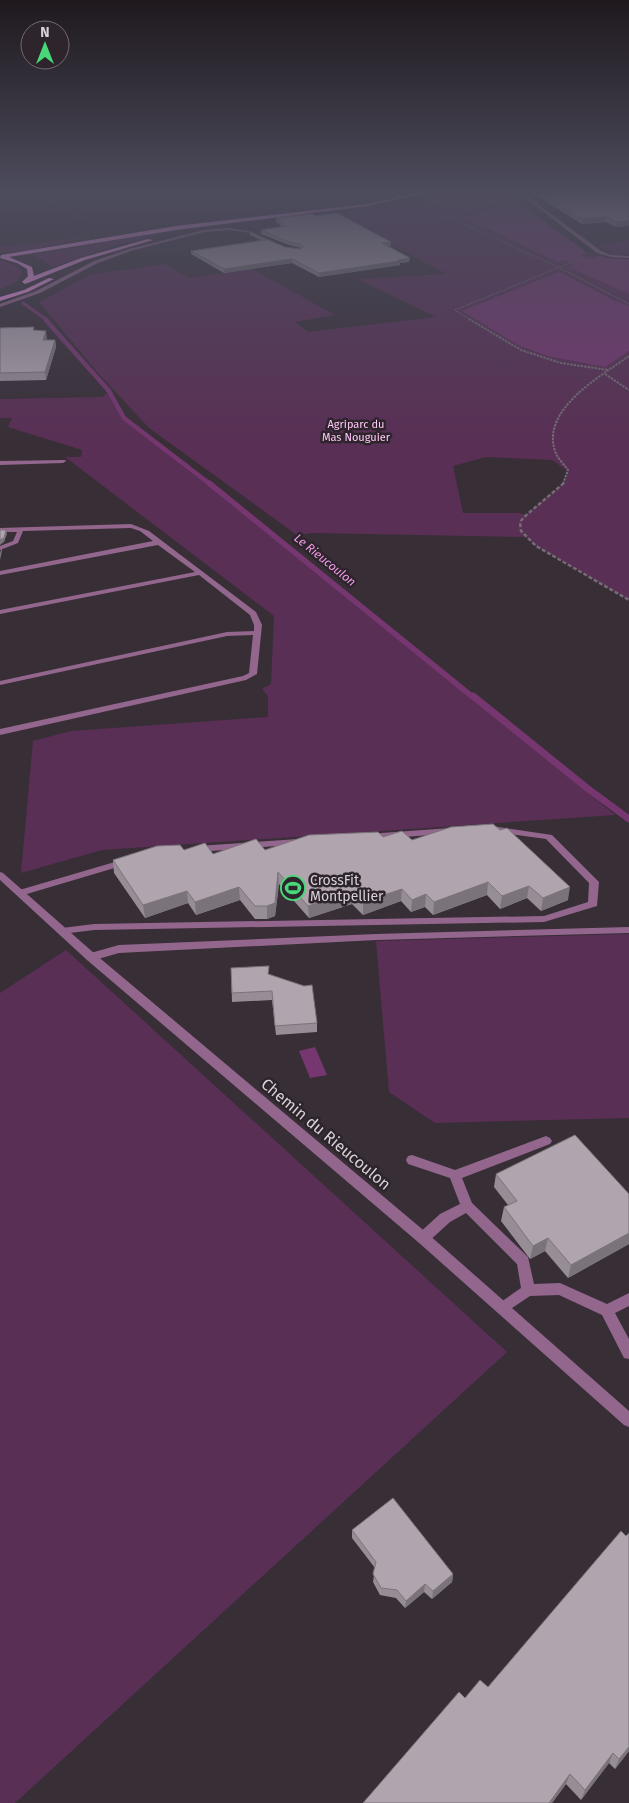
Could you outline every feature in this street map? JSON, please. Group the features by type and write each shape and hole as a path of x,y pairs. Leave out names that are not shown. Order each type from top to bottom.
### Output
{"main road":[{"path":"0,293 17,287 35,277"},
{"path":"0,299 26,291 53,277"}],"street":[{"path":"0,306 38,292 67,277"},
{"path":"0,463 63,462"},
{"path":"0,530 142,528 156,543 167,547 253,614 258,625 253,674 246,678 0,732"},
{"path":"0,548 16,542 21,529"},
{"path":"0,573 156,543"},
{"path":"0,612 200,573"},
{"path":"0,683 227,634 257,633"},
{"path":"62,931 94,927 544,919 593,904 594,882 549,837 493,828 354,838"},
{"path":"186,850 305,842"},
{"path":"20,893 138,858"},
{"name":"Chemin du Rieucoulon","path":"0,875 91,957 423,1238 629,1420"},
{"path":"91,957 129,948 629,930"},
{"path":"412,1160 455,1175 546,1141"},
{"path":"455,1175 467,1206 523,1261 528,1290"},
{"path":"423,1238 445,1218 467,1206"},
{"path":"502,1308 528,1290 560,1289 607,1311 629,1353"},
{"path":"607,1311 629,1299"}],"path":[{"path":"536,277 455,310 521,350 561,363 609,371"},
{"path":"576,277 629,304"},
{"path":"629,356 581,391 561,410 552,426 552,438 560,462 568,470 565,482 526,515 520,524 520,529 536,546 629,600"},
{"path":"605,374 629,390"}],"green space":[{"path":"0,277 20,277 11,285 0,289"},
{"name":"Agriparc du Mas Nouguier","path":"86,277 267,277 335,315 295,322 308,332 436,317 357,279 390,277 629,277 629,600 536,546 526,537 313,533 297,535 149,428 98,373 39,302","holes":["486,457 552,460 568,471 565,482 526,515 519,513 463,513 453,466"]},
{"path":"109,391 124,418 429,661 615,815 102,850 21,873 33,741 71,731 268,717 268,696 262,689 271,684 274,616 65,457 81,457 82,450 8,427 12,418 0,418 0,399 103,397"},
{"path":"629,934 629,1118 435,1123 389,1092 376,941"},
{"path":"66,950 507,1352 15,1803 0,1803 0,993"}],"shaded area":[{"path":"546,277 569,277 613,300 629,306 629,351 605,367 548,356 520,346 462,311"},
{"path":"592,277 629,277 629,294"},
{"path":"315,1047 327,1075 310,1078 299,1051"}],"building":[{"path":"34,327 33,330 46,331 43,340 55,340 45,372 0,373 0,328"},
{"path":"0,530 6,530 4,538 0,540"},
{"path":"493,824 500,830 507,828 570,887 543,898 529,886 502,896 488,882 434,902 426,894 412,900 402,889 363,902 352,891 308,906 278,872 275,903 267,906 255,906 239,887 195,902 187,891 143,905 113,860 157,846 180,845 184,850 205,843 213,854 256,839 265,850 309,835 378,832 383,837 402,831 412,840 451,827"},
{"path":"269,966 268,974 304,986 312,985 317,1023 275,1026 272,991 232,993 231,968"},
{"path":"575,1135 629,1194 629,1233 571,1265 548,1238 533,1246 504,1207 517,1201 496,1174"},
{"path":"393,1498 453,1574 433,1591 425,1584 406,1601 397,1590 381,1588 373,1574 376,1562 352,1530"},
{"path":"621,1531 626,1536 629,1533 629,1747 619,1759 613,1753 585,1790 570,1774 549,1803 363,1803 459,1692 465,1698 480,1680 488,1687"}],"waterway":[{"name":"Le Rieucoulon","path":"23,303 47,320"},
{"name":"Le Rieucoulon","path":"45,319 109,391 124,418 210,484"},
{"name":"Le Rieucoulon","path":"209,483 474,698"},
{"name":"Le Rieucoulon","path":"473,696 587,788 629,819"}],"place":[{"name":"CrossFit Montpellier","path":"293,888"}]}
